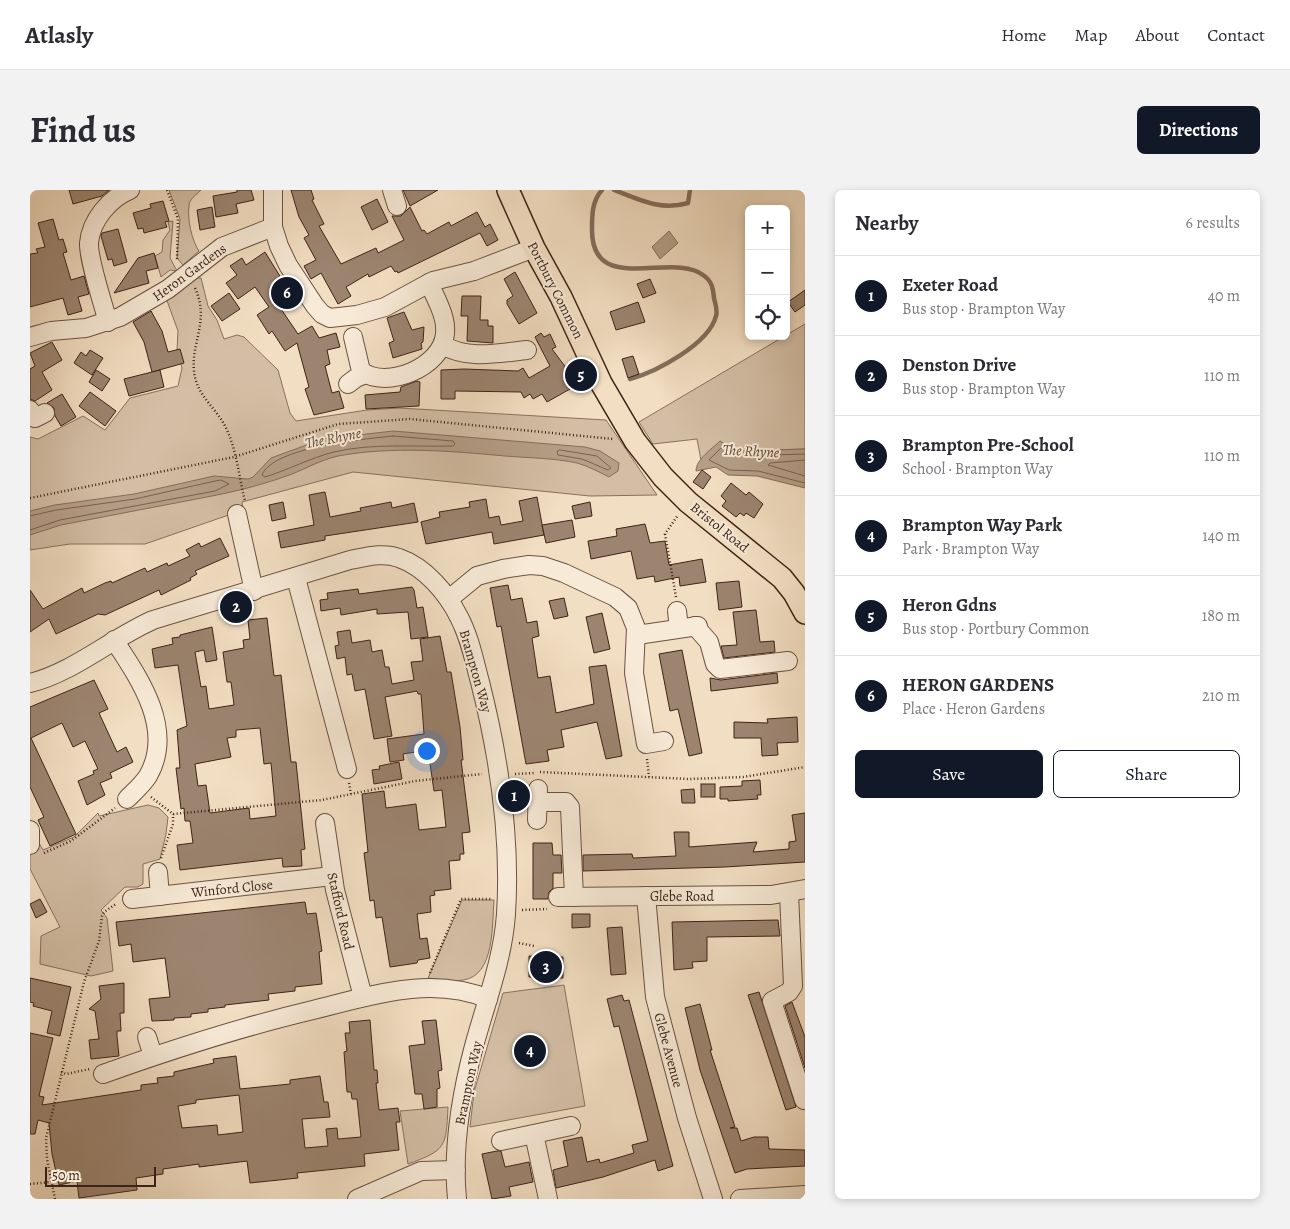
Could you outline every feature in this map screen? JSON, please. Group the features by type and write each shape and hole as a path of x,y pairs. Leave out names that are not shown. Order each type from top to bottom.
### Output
{"main road":[{"name":"Portbury Common","path":"508,190 534,248 561,297 601,383 635,441"},
{"name":"Bristol Road","path":"635,441 663,477 688,502 799,589 805,613"}],"street":[{"path":"273,190 273,227 279,246 292,272 318,309 328,317 347,317 385,307 429,283 464,272 474,272 534,248"},
{"path":"108,322 89,242 102,212 119,192"},
{"name":"Heron Gardens","path":"30,337 51,331 86,328 108,322 147,303 227,244 273,227"},
{"path":"348,384 366,374 385,377 408,372 427,363 442,345 445,332 444,318 429,283"},
{"path":"353,337 361,369 366,374"},
{"path":"442,345 455,352 465,354 527,350"},
{"path":"241,507 254,591"},
{"name":"Brampton Way","path":"30,683 55,674 152,620 254,591 350,560 387,555 412,564 434,583 448,599 468,639 491,728 507,847 506,905 499,959 464,1088 458,1131 457,1199"},
{"path":"448,599 477,576 516,566 543,566 564,572 616,598 631,614 637,635 634,673 646,744 664,741"},
{"path":"296,578 350,761"},
{"path":"677,611 691,627 709,642 715,664 720,669 788,661"},
{"path":"637,635 691,627"},
{"path":"114,640 143,685 155,718 156,753 148,776 133,793"},
{"path":"537,820 538,796 569,805 566,897"},
{"name":"Stafford Road","path":"325,823 332,876 363,997"},
{"path":"30,830 34,849"},
{"path":"158,872 160,896"},
{"name":"Winford Close","path":"132,899 332,876"},
{"path":"797,891 793,986 789,992 772,1001 804,1100"},
{"name":"Glebe Road","path":"566,897 771,895 797,891"},
{"name":"Glebe Avenue","path":"646,896 655,998 687,1118 713,1199"},
{"path":"103,1074 244,1026 391,991 423,988 465,991 488,999"},
{"path":"147,1037 154,1056"},
{"path":"501,1141 571,1126"},
{"path":"534,1134 548,1199"},
{"path":"357,1199 421,1171 456,1170"},
{"path":"740,1199 805,1195"}],"path":[{"path":"167,190 178,219 177,260 198,294 200,334 193,364 195,380 204,399 228,431 236,468 241,507"},
{"path":"30,498 234,457 338,424 410,419 635,441"},
{"path":"677,611 665,534 688,502"},
{"path":"34,849 56,849 70,841 133,793 173,814 322,800 422,780 498,774 558,772 689,779 743,777 805,767"},
{"path":"158,872 173,824 173,814"},
{"path":"423,988 462,899 558,910 566,897"},
{"path":"55,1199 46,1141 84,982 99,941 102,915 112,906 132,899"},
{"path":"61,1072 66,1074 100,1067 103,1074"},
{"path":"30,1184 51,1182"}],"shaded area":[{"path":"169,190 201,190 193,197 189,204 189,223 192,236 199,251 183,265 177,258 180,219"},
{"path":"173,221 170,258 177,271 170,270 161,277 155,256 162,252 163,240 170,230 168,222"},
{"path":"192,278 201,278 208,306 217,320 224,339 237,335 244,337 278,370 290,413 296,421 367,410 399,408 606,420 657,495 590,496 353,472 242,502 243,510 145,544 70,544 30,550 30,437 38,439 83,416 105,430 130,398 178,386 182,368 177,350 178,331 166,298"},
{"path":"805,324 805,449 735,451 720,441 701,460 697,439 653,444 639,422 778,340 790,340 790,333"},
{"path":"148,805 159,808 168,817 160,859 143,864 143,884 138,887 125,887 101,910 107,918 113,971 91,976 40,964 41,936 60,927 30,869 30,854 39,843 43,850 74,837 98,813 99,816"},
{"path":"462,900 494,900 492,935 486,959 481,969 473,976 463,980 450,981 428,978"},
{"path":"564,985 585,1106 470,1127 474,1092 503,993"},
{"path":"448,1107 446,1131 442,1146 430,1155 408,1164 400,1111"}],"water":[{"path":"669,231 678,243 660,259 652,247"},
{"name":"The Rhyne","path":"393,431 585,447 600,451 619,463 618,471 609,477 585,466 568,461 464,452 400,450 358,453 338,456 282,478 242,489 61,525 30,535 30,511 55,505 134,494 214,476 248,479 253,477 271,458 323,439"},
{"name":"The Rhyne","path":"720,441 735,451 805,449 805,488 757,476 728,475 716,467 696,471 701,458"}],"building":[{"path":"69,190 109,190 102,196 73,204"},
{"path":"237,190 251,190 254,200 236,204 238,213 216,217 213,196 237,192"},
{"path":"291,190 311,190 314,199 312,200 324,224 319,226 341,264 376,248 378,253 404,240 392,216 401,216 410,207 422,231 424,230 427,234 449,222 451,226 477,212 485,227 490,224 498,240 487,246 480,233 398,273 391,266 369,277 368,274 346,287 351,296 338,304 321,273 311,279 304,266 316,260 304,238 309,235 299,217"},
{"path":"403,190 438,190 410,206"},
{"path":"377,199 388,222 372,230 361,207"},
{"path":"163,201 169,221 165,222 167,227 144,233 143,228 138,229 133,213 151,208 150,204"},
{"path":"212,207 215,227 200,230 197,210"},
{"path":"53,219 59,240 63,239 67,252 63,253 71,280 84,276 89,294 78,297 82,311 68,315 63,298 30,307 30,254 38,253 36,249 45,247 38,223"},
{"path":"118,229 127,262 114,266 112,259 108,260 101,236 102,233"},
{"path":"265,252 291,294 285,298 289,304 281,309 298,334 312,326 319,338 336,333 340,347 327,350 330,364 325,366 332,393 339,391 344,408 314,415 305,389 309,387 297,343 285,351 272,331 269,334 257,315 269,307 255,287 238,299 226,283 237,275 230,266 242,258 246,265"},
{"path":"154,253 158,268 146,271 149,283 114,293 138,258"},
{"path":"515,272 537,313 519,324 507,304 507,300 513,296 504,279"},
{"path":"650,279 656,293 643,298 637,284"},
{"path":"805,290 805,305 795,312 790,305 790,301"},
{"path":"229,293 240,309 222,321 211,306"},
{"path":"462,296 481,296 480,320 488,320 488,326 493,326 493,343 467,341 468,316 461,316"},
{"path":"638,302 645,322 616,330 610,312"},
{"path":"151,311 162,331 168,352 180,349 184,363 152,372 144,342 133,322"},
{"path":"404,312 412,330 424,327 423,342 421,343 422,349 393,358 389,343 394,341 387,318"},
{"path":"541,333 544,337 550,334 556,347 552,349 573,377 566,382 570,389 547,402 542,394 533,399 530,394 524,398 521,392 455,391 455,399 441,399 441,370 518,371 523,368 529,378 550,366 535,337"},
{"path":"52,342 62,360 42,372 52,390 35,401 30,399 30,369 35,366 30,353"},
{"path":"90,350 103,358 92,375 74,363 81,352 86,356"},
{"path":"633,356 639,374 628,378 622,359"},
{"path":"96,370 110,379 102,391 89,382"},
{"path":"160,370 164,387 129,396 124,379"},
{"path":"417,381 420,382 419,406 366,409 365,395 400,392 401,387"},
{"path":"90,392 116,411 105,426 79,406"},
{"path":"62,394 76,417 61,426 55,416 54,408 47,403"},
{"path":"702,470 711,477 703,489 693,482"},
{"path":"731,483 746,495 749,492 763,504 754,518 746,513 744,516 740,513 736,517 722,506 726,501 721,496"},
{"path":"325,492 330,517 361,511 360,508 391,502 392,508 414,503 418,522 325,536 325,540 281,548 278,532 314,525 309,495"},
{"path":"537,497 544,535 494,544 492,532 426,544 421,522 440,517 439,512 470,507 469,502 486,499 489,518 499,516 501,525 523,521 519,501"},
{"path":"283,502 286,518 272,521 269,505"},
{"path":"590,502 592,516 575,519 572,506"},
{"path":"572,520 575,537 546,543 542,525"},
{"path":"645,524 650,543 665,541 669,565 702,559 706,582 680,586 679,577 655,582 654,576 637,579 631,551 591,559 588,541 617,536 616,529"},
{"path":"220,538 229,556 195,571 197,574 190,578 191,580 161,595 159,590 105,615 98,614 56,634 49,619 30,632 30,590 43,609 82,588 84,593 145,568 147,572 167,563 168,566 190,556 186,550 199,543 201,547"},
{"path":"739,581 742,607 719,610 716,583"},
{"path":"508,585 511,600 522,598 527,623 537,621 539,636 532,638 538,678 550,676 556,713 594,704 589,667 606,665 622,756 606,759 597,722 561,730 564,747 547,750 549,761 526,764 501,626 497,627 490,588"},
{"path":"412,587 417,608 423,607 428,637 411,639 408,612 377,614 377,609 341,615 340,608 321,611 320,600 328,599 327,593 358,589 359,594"},
{"path":"564,598 568,616 554,619 549,601"},
{"path":"756,610 760,642 774,641 775,652 724,658 721,646 737,645 733,612"},
{"path":"602,613 610,649 594,653 586,617"},
{"path":"267,618 274,676 281,675 291,762 296,762 305,849 301,850 302,866 283,867 282,858 180,870 177,845 193,843 190,821 185,821 184,808 181,809 176,768 180,768 177,730 187,726 178,665 155,668 152,649 173,644 172,638 180,637 180,635 212,627 217,660 206,662 204,650 195,652 201,687 206,686 209,709 234,705 231,682 227,682 223,652 244,648 243,640 250,639 248,620","holes":["260,728 264,764 271,763 276,816 250,819 249,808 210,813 206,785 198,786 195,764 231,757 227,738 236,737 236,730"]},
{"path":"350,630 352,643 370,640 372,652 382,650 385,667 389,667 392,684 414,680 411,662 423,661 420,639 440,636 447,672 451,672 460,727 463,760 461,760 470,832 462,833 464,854 460,854 460,860 449,861 451,889 434,891 435,895 430,896 431,912 417,914 420,939 427,938 430,958 418,960 417,963 390,967 382,917 376,918 374,900 370,901 364,853 368,852 362,794 384,791 386,808 416,804 419,830 446,827 442,790 434,791 428,750 403,754 404,760 390,762 387,739 424,734 421,694 418,694 417,691 385,697 392,736 374,739 365,689 355,691 352,674 347,675 345,657 337,659 335,646 339,645 337,632"},
{"path":"682,650 702,753 689,756 678,709 670,711 659,654"},
{"path":"777,673 778,683 711,691 710,678 721,680"},
{"path":"94,680 108,709 99,713 117,752 126,747 133,762 110,773 112,778 100,783 105,795 87,805 78,781 94,774 93,771 98,769 85,741 73,747 62,723 31,738 76,834 50,846 38,820 44,817 30,787 30,707"},
{"path":"797,717 798,742 777,743 778,755 762,756 761,738 734,738 734,722 768,723 767,719"},
{"path":"399,762 402,779 374,784 372,770 380,769 379,766"},
{"path":"760,780 761,795 757,795 758,799 728,801 728,799 720,799 720,787 742,786 742,781"},
{"path":"701,784 715,784 715,797 701,797"},
{"path":"694,789 695,803 682,803 681,790"},
{"path":"805,813 805,862 725,867 583,871 583,855 632,854 633,858 676,856 674,832 689,832 689,847 757,842 753,852 789,849 789,842 796,841 792,815"},
{"path":"533,843 552,843 553,855 561,855 562,873 553,873 553,888 549,892 548,899 533,899"},
{"path":"40,899 47,912 36,918 30,904"},
{"path":"305,902 307,914 316,913 322,951 319,952 322,984 295,987 295,991 268,994 269,1000 225,1005 225,1007 208,1009 208,1012 191,1014 191,1017 152,1021 149,999 170,997 165,958 133,962 131,944 119,946 116,922"},
{"path":"572,914 590,914 590,927 572,928"},
{"path":"778,920 780,936 707,937 707,961 692,962 693,968 674,970 672,922"},
{"path":"622,927 626,974 611,975 607,928"},
{"path":"529,956 563,957 563,978 529,977"},
{"path":"30,978 71,987 60,1036 47,1033 52,1011 33,1006 34,1003 30,1002"},
{"path":"124,983 124,1013 120,1013 121,1031 117,1031 119,1056 91,1059 89,1040 99,1039 95,1011 89,1009 101,999 99,986"},
{"path":"759,992 796,1107 786,1110 748,995"},
{"path":"622,995 624,1001 629,1000 673,1166 658,1171 655,1160 603,1177 556,1188 553,1170 568,1166 563,1141 582,1137 587,1162 599,1159 600,1163 634,1153 632,1145 648,1141 619,1026 614,1027 607,999"},
{"path":"792,1002 805,1037 805,1068 785,1006"},
{"path":"700,1004 712,1050 710,1050 735,1127 730,1128 737,1128 741,1141 754,1137 768,1137 769,1149 805,1150 805,1166 747,1169 735,1173 700,1070 685,1008"},
{"path":"370,1020 374,1070 377,1070 378,1083 376,1083 379,1110 398,1108 400,1122 396,1122 399,1150 364,1154 365,1166 297,1173 298,1178 250,1183 247,1161 199,1167 199,1164 163,1169 163,1174 136,1178 137,1190 79,1198 77,1181 59,1185 52,1154 49,1123 38,1120 35,1134 30,1134 30,1033 53,1038 39,1096 44,1097 42,1105 141,1090 141,1085 158,1083 157,1078 174,1076 174,1072 214,1063 213,1059 236,1056 240,1089 290,1084 290,1080 320,1076 324,1102 328,1102 330,1117 302,1119 305,1148 328,1146 326,1129 337,1128 338,1139 361,1137 357,1099 352,1099 351,1092 347,1092 344,1052 347,1051 345,1033 350,1033 349,1022","holes":["239,1095 243,1132 218,1135 217,1125 182,1128 178,1106 196,1103 196,1100"]},
{"path":"436,1020 442,1070 438,1071 440,1088 437,1089 437,1107 424,1109 422,1094 415,1094 409,1046 425,1044 422,1021"},
{"path":"501,1151 505,1167 529,1162 533,1182 509,1187 511,1196 492,1199 482,1154"}],"waterway":[{"path":"602,190 594,203 592,229 595,250 605,262 619,267 673,267 690,269 703,275 710,282 717,309 711,326 693,346 667,363 630,379"},
{"path":"614,190 651,203 669,206 688,203 690,190"}],"place":[{"name":"HERON GARDENS","path":"287,293"},
{"name":"Heron Gdns","path":"581,375"},
{"name":"Denston Drive","path":"236,607"},
{"name":"Exeter Road","path":"514,796"},
{"name":"Brampton Pre-School","path":"546,967"},
{"name":"Brampton Way Park","path":"530,1051"}]}
